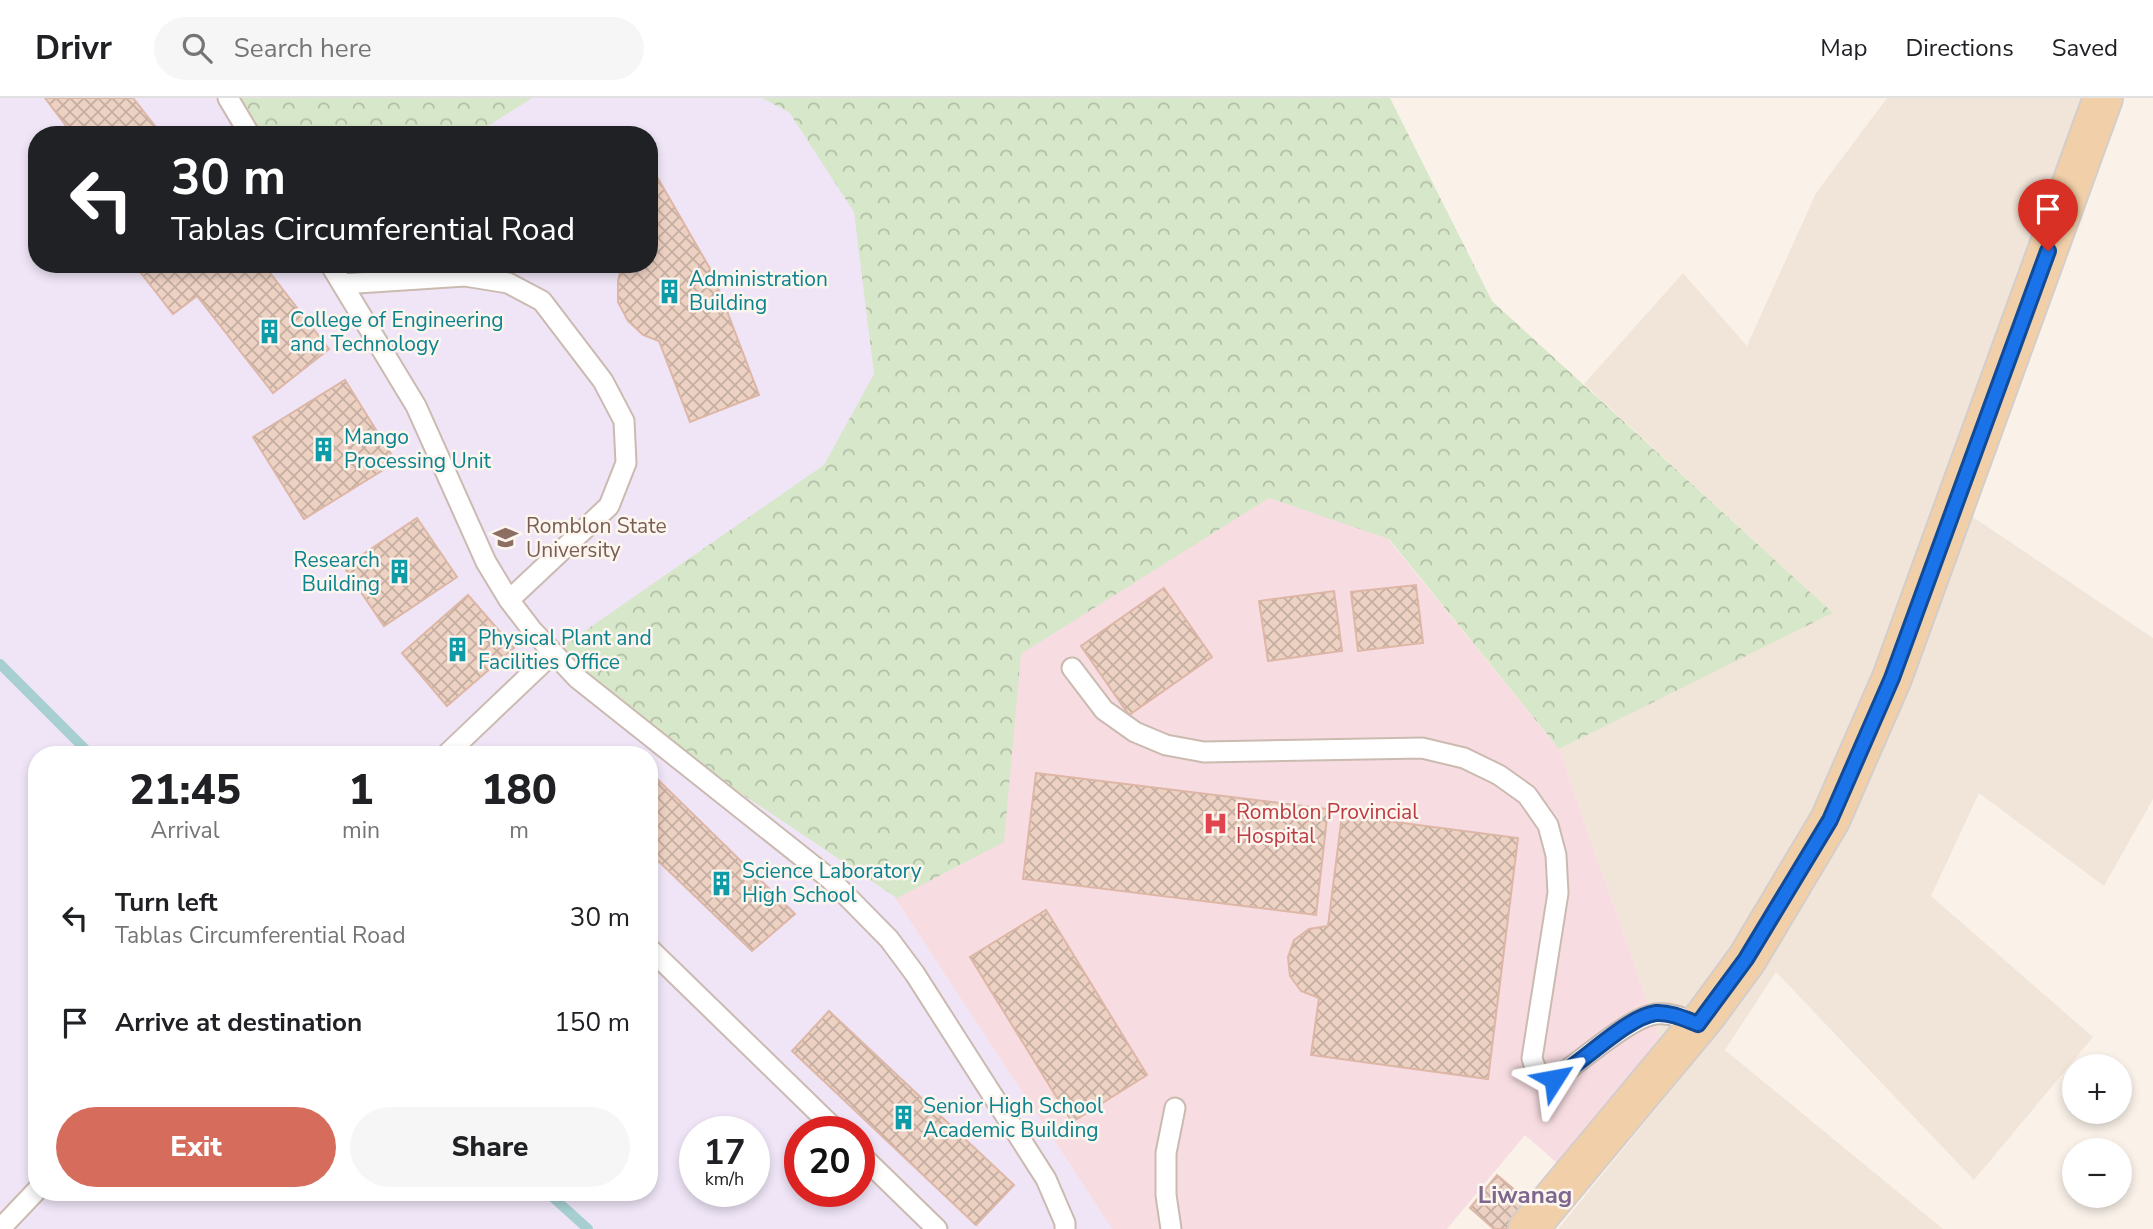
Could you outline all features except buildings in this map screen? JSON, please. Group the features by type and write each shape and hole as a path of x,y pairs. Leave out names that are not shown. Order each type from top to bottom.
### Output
{"main road":[{"path":"1528,1229 1698,1024 1746,959 1830,820 1887,690 2103,98"}],"lane":[{"path":"228,98 245,126"},
{"path":"335,273 416,405 486,562 509,600 532,630 577,678 831,879 889,939 915,974 1046,1179 1065,1223 1065,1229"},
{"path":"342,284 465,276 508,283 542,301 603,380 624,421 626,463 609,506 509,600"},
{"path":"457,746 553,653"},
{"path":"1072,668 1104,710 1135,732 1166,745 1204,752 1422,748 1464,758 1499,775 1527,795 1548,825 1556,855 1558,893 1532,1058 1542,1076 1554,1079 1636,1020 1655,1013 1676,1016 1698,1024"},
{"path":"658,957 822,1116"},
{"path":"1171,1229 1166,1195 1166,1153 1175,1108"},
{"path":"875,1169 937,1229"},
{"path":"0,1228 28,1199"}],"shaded area":[{"name":"Romblon State University","path":"0,98 1325,98 753,681 1112,1229 0,1229"},
{"path":"1887,98 2103,98 1955,505 2153,638 2153,799 2104,886 1979,793 1931,896 2093,1037 2079,1054 2062,1054 2062,1074 1974,1180 1776,972 1725,1050 1943,1229 1558,1229 1690,1067 1662,1044 1559,749 1833,613 1584,384 1683,273 1747,346 1816,193"},
{"name":"Romblon Provincial Hospital","path":"1271,395 1559,749 1662,1044 1557,1163 1525,1135 1447,1229 1112,1229 752,680"}],"green space":[{"path":"228,98 532,98 488,126 245,126"},
{"path":"762,98 1390,98 1492,301 1833,613 1559,749 1389,539 1269,498 1021,654 1004,842 897,898 629,718 553,653 824,465 874,374 854,212 789,112"}],"waterway":[{"path":"0,664 82,746"},
{"path":"557,1201 588,1229"}],"place":[{"name":"Administration Building","path":"669,291"},
{"name":"College of Engineering and Technology","path":"270,332"},
{"name":"Mango Processing Unit","path":"324,449"},
{"name":"Romblon State University","path":"506,538"},
{"name":"Research Building","path":"400,572"},
{"name":"Physical Plant and Facilities Office","path":"458,650"},
{"name":"Romblon Provincial Hospital","path":"1216,824"},
{"name":"Science Laboratory High School","path":"722,883"},
{"name":"Senior High School Academic Building","path":"903,1118"}],"district":[{"name":"Liwanag","path":"1525,1195"}],"route":[{"path":"1554,1079 1636,1020 1655,1013 1676,1016 1698,1024 1746,959 1830,820 1892,678 2048,251"}]}
